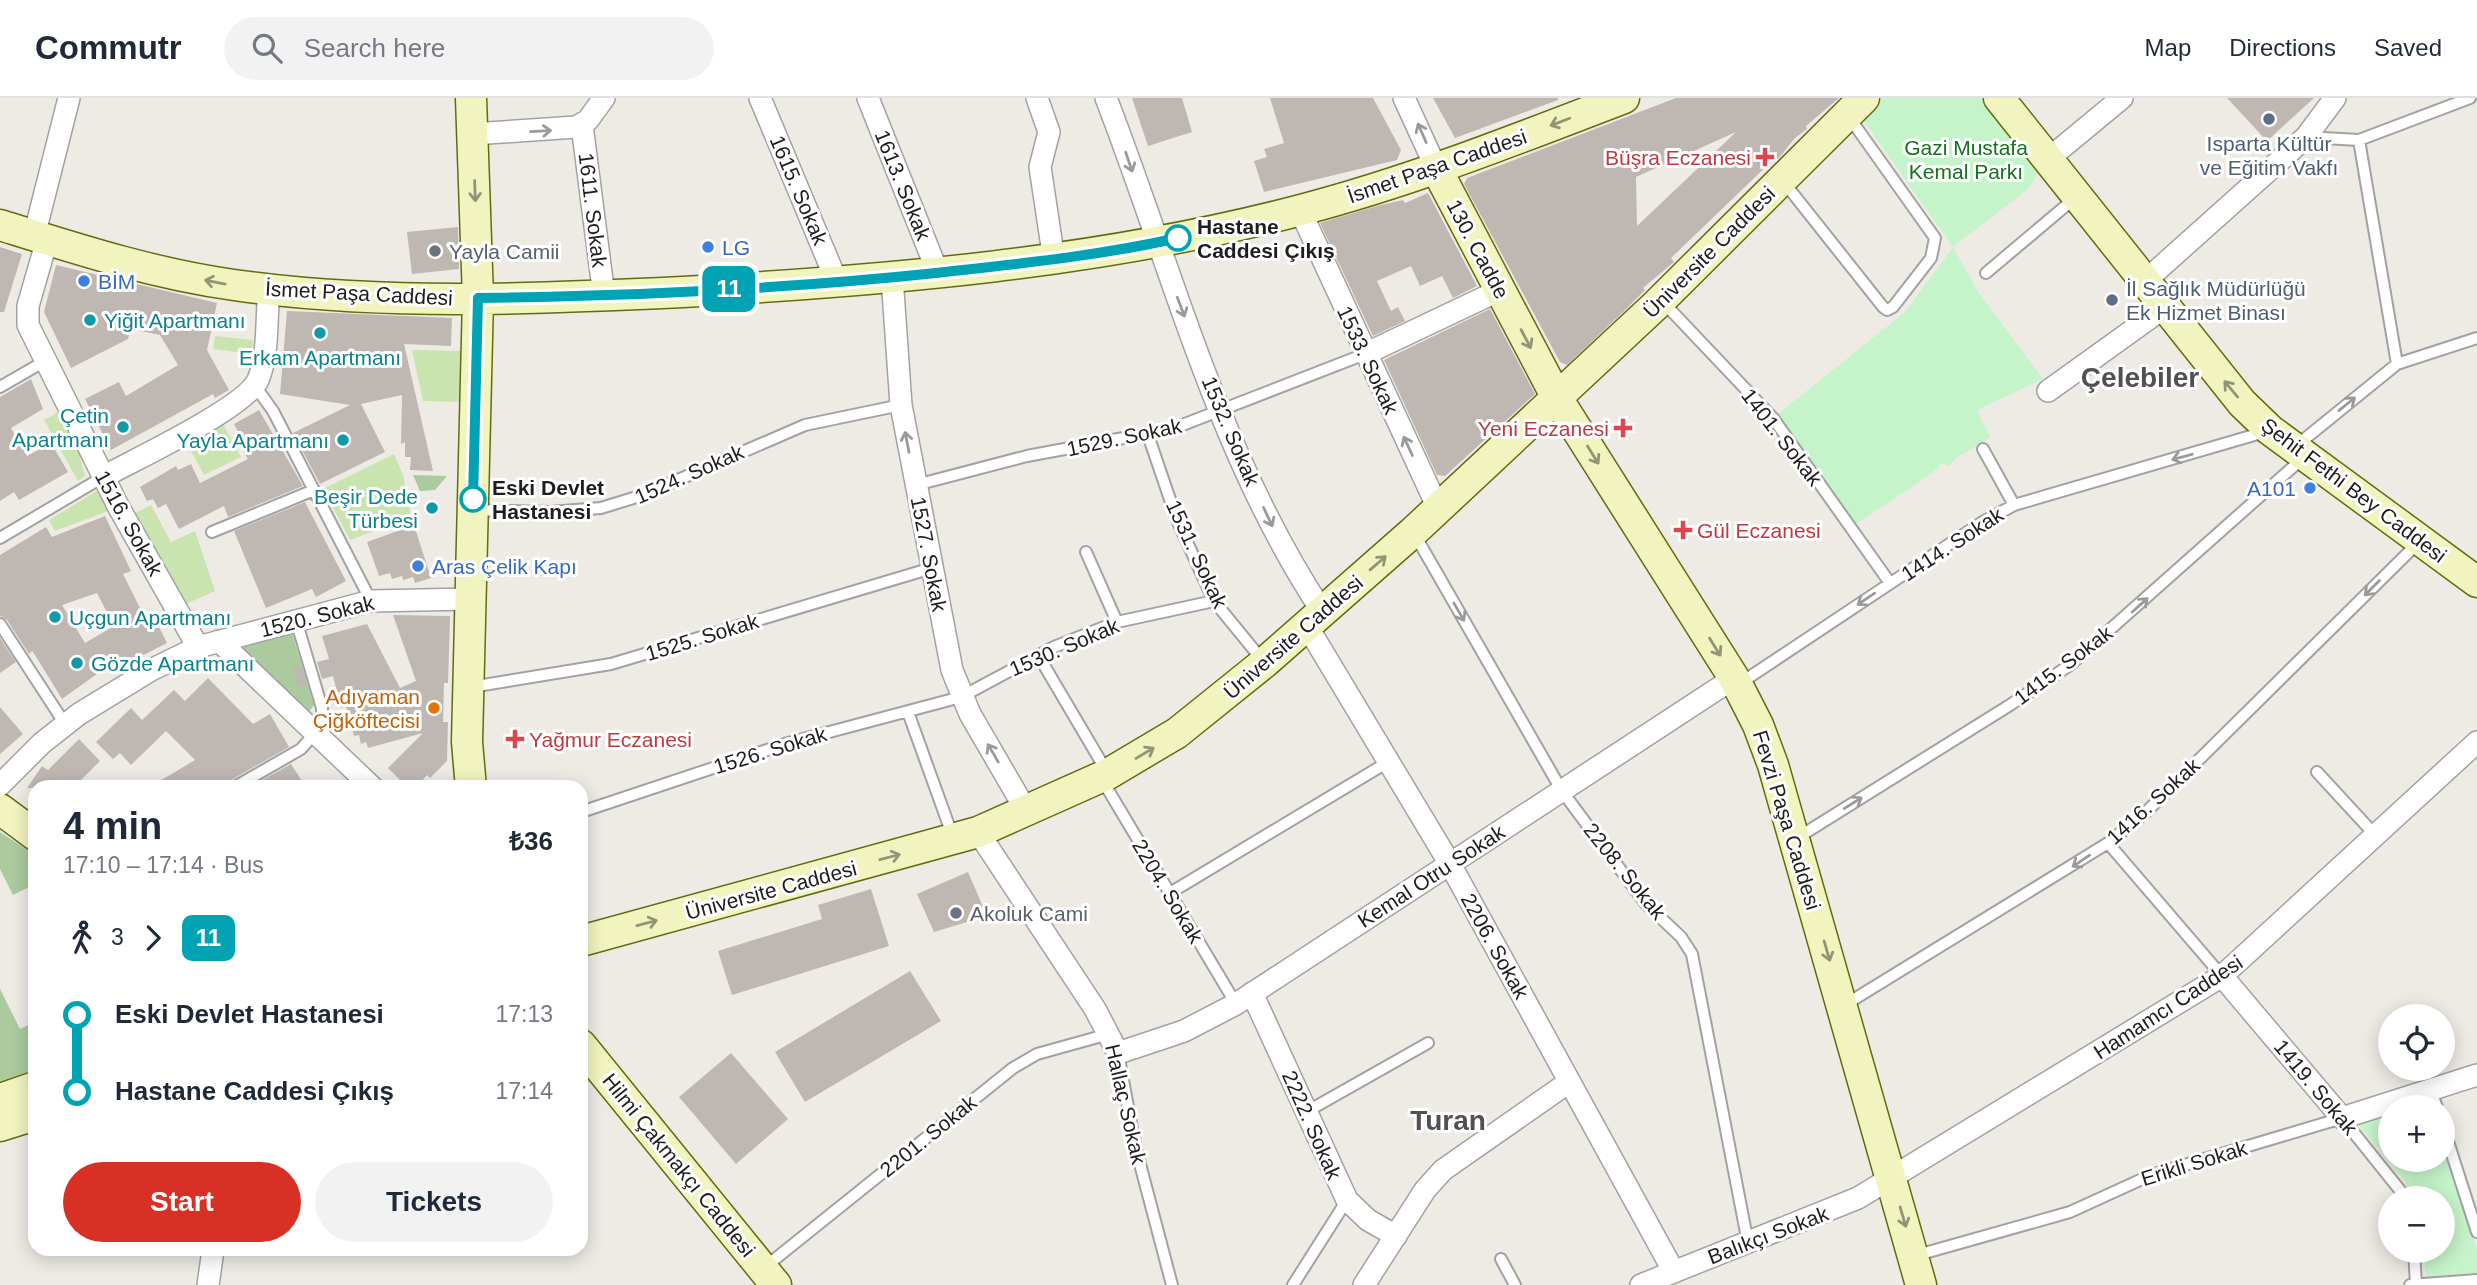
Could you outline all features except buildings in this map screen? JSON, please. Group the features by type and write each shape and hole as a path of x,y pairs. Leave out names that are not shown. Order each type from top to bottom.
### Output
{"main road":[{"path":"470,780 467,742 478,298 471,98"},
{"name":"İsmet Paşa Caddesi","path":"0,225 154,269 270,289 478,298 604,296 837,282 1054,260 1157,243 1300,210 1437,170 1624,98"},
{"name":"Şehit Fethi Bey Caddesi","path":"1999,98 2242,403 2270,430 2477,582"},
{"name":"Üniversite Caddesi","path":"588,939 966,836 1027,812 1105,776 1177,733 1264,663 1413,532 1661,300 1856,106"},
{"name":"130. Cadde","path":"1437,170 1557,398"},
{"name":"Fevzi Paşa Caddesi","path":"1557,398 1736,681 1759,725 1843,1007 1921,1285"},
{"path":"456,780 467,742"},
{"path":"0,809 28,830"},
{"name":"Hilmi Çakmakçı Caddesi","path":"588,1051 769,1277"},
{"path":"0,1099 28,1089"},
{"path":"0,1126 28,1117"}],"street":[{"name":"1516. Sokak","path":"69,98 27,312 30,331 103,477 198,647"},
{"path":"473,134 562,130 582,125 604,98"},
{"name":"1615. Sokak","path":"760,98 837,282"},
{"name":"1613. Sokak","path":"868,98 938,273"},
{"path":"1037,98 1049,132 1040,167 1054,260"},
{"name":"1532. Sokak","path":"1106,98 1221,412 1315,619"},
{"name":"130. Cadde","path":"1405,98 1437,170"},
{"path":"2047,160 2122,98"},
{"path":"2144,282 2305,137 2335,98"},
{"name":"1611. Sokak","path":"582,125 604,296"},
{"name":"1533. Sokak","path":"1300,210 1437,508"},
{"name":"1527. Sokak","path":"892,277 901,405 952,670 961,696 1027,812"},
{"path":"103,477 237,402 255,386 261,368 270,289"},
{"path":"1365,354 1500,290"},
{"path":"2048,391 2165,307"},
{"name":"1520. Sokak","path":"0,785 65,724 151,670 198,647 371,601 470,599"},
{"name":"2206. Sokak","path":"1315,619 1388,762 1450,864 1674,1272"},
{"path":"219,641 365,780"},
{"name":"Kemal Otru Sokak","path":"1113,1044 1184,1031 1244,999 1736,681"},
{"name":"Hamamcı Caddesi","path":"1892,1178 2222,976 2477,742"},
{"name":"Hallaç Sokak","path":"966,836 1113,1044"},
{"name":"1419. Sokak","path":"2222,976 2342,1118"},
{"name":"2222. Sokak","path":"1244,999 1306,1112 1348,1200 1368,1220 1396,1236"},
{"name":"Erikli Sokak","path":"2441,1095 2477,1075"},
{"path":"1364,1285 1425,1190 1443,1170 1569,1082"},
{"name":"Erikli Sokak","path":"2342,1118 2378,1111"},
{"name":"Balıkçı Sokak","path":"1641,1285 1832,1210 1892,1178"},
{"path":"208,1285 212,1256"}],"lane":[{"path":"2305,137 2359,140 2470,98"},
{"path":"1782,180 1885,309 1892,307 1922,273 1936,241 1856,106"},
{"path":"2359,140 2397,363 2477,338"},
{"path":"1986,273 2077,197"},
{"name":"1401. Sokak","path":"1661,300 1773,418 1890,583"},
{"name":"1529. Sokak","path":"916,485 1027,456 1148,435 1221,412 1365,354"},
{"path":"0,387 45,361"},
{"name":"1415. Sokak","path":"1794,839 2070,665 2397,363"},
{"path":"255,386 273,411 371,601"},
{"name":"1524. Sokak","path":"473,510 550,512 601,508 643,495 805,425 901,405"},
{"name":"1414. Sokak","path":"1736,681 1981,523 2014,505 2270,430"},
{"name":"1531. Sokak","path":"1148,435 1177,520 1214,601 1264,663"},
{"path":"1983,449 2014,505"},
{"path":"0,538 103,477"},
{"path":"212,532 314,490"},
{"name":"2208. Sokak","path":"1413,532 1562,791 1646,904 1681,937 1692,954 1748,1243"},
{"name":"1416. Sokak","path":"1843,1007 2108,843 2145,813 2421,540"},
{"path":"1086,552 1116,622"},
{"name":"1525. Sokak","path":"468,687 611,664 932,569"},
{"name":"1530. Sokak","path":"961,696 1038,655 1116,622 1214,601"},
{"path":"247,780 292,755 317,733 321,724 321,708 296,620"},
{"path":"0,624 65,724"},
{"name":"2204. Sokak","path":"1038,655 1170,893 1244,999"},
{"name":"1526. Sokak","path":"588,810 788,743 961,696"},
{"path":"908,712 966,836"},
{"path":"1170,893 1388,762"},
{"path":"2317,772 2376,836"},
{"path":"2108,843 2222,976"},
{"path":"1306,1112 1428,1043"},
{"name":"2201. Sokak","path":"769,1277 1013,1068 1048,1051 1113,1044"},
{"name":"Hallaç Sokak","path":"1113,1044 1135,1145 1172,1285"},
{"name":"1419. Sokak","path":"2342,1118 2397,1186"},
{"name":"Erikli Sokak","path":"1914,1256 2070,1212 2151,1175 2342,1118"},
{"path":"2455,1163 2477,1231"},
{"path":"1293,1285 1348,1200"},
{"path":"1501,1259 1515,1285"},
{"path":"2415,1263 2416,1284"},
{"path":"2410,1285 2477,1280"}],"green space":[{"name":"Gazi Mustafa Kemal Parkı","path":"1883,98 1998,98 2047,160 2028,189 1953,247 1863,120"},
{"path":"1953,247 1977,290 2043,379 1977,410 1990,438 1956,458 1949,466 1942,463 1931,474 1853,526 1773,418 1905,312"},
{"path":"215,336 253,340 252,354 213,349"},
{"path":"412,350 464,351 462,402 423,401"},
{"path":"60,411 77,444 85,476 78,481 44,420"},
{"path":"222,422 241,457 204,475 186,442"},
{"path":"394,454 403,475 411,517 350,540 323,489"},
{"path":"413,475 447,476 435,490 420,491"},
{"path":"100,489 111,510 55,531 49,520"},
{"path":"151,505 171,542 195,531 215,591 186,604 134,514"},
{"path":"291,629 314,705 309,712 236,646"},
{"path":"0,832 28,850 28,888 13,895 0,869"},
{"path":"0,989 20,1029 28,1025 28,1072 0,1081"},
{"path":"2378,1116 2378,1148 2357,1123"},
{"path":"2398,1172 2451,1172 2477,1250 2477,1273 2426,1277 2424,1263 2455,1263 2455,1186 2408,1186"}],"bus line":[{"name":"11","path":"473,499 478,298 628,295 892,277 1054,260 1178,238"}],"place":[{"name":"Isparta Kültür ve Eğitim Vakfı","path":"2269,119"},
{"name":"Büşra Eczanesi","path":"1765,157"},
{"name":"Hastane Caddesi Çıkış","path":"1178,238"},
{"name":"LG","path":"708,247"},
{"name":"Yayla Camii","path":"435,251"},
{"name":"BİM","path":"84,281"},
{"name":"İl Sağlık Müdürlüğü Ek Hizmet Binası","path":"2112,300"},
{"name":"Yiğit Apartmanı","path":"90,320"},
{"name":"Erkam Apartmanı","path":"320,333"},
{"name":"Çetin Apartmanı","path":"123,427"},
{"name":"Yeni Eczanesi","path":"1623,428"},
{"name":"Yayla Apartmanı","path":"343,440"},
{"name":"A101","path":"2310,488"},
{"name":"Eski Devlet Hastanesi","path":"473,499"},
{"name":"Beşir Dede Türbesi","path":"432,508"},
{"name":"Gül Eczanesi","path":"1683,530"},
{"name":"Aras Çelik Kapı","path":"418,566"},
{"name":"Uçgun Apartmanı","path":"55,617"},
{"name":"Gözde Apartmanı","path":"77,663"},
{"name":"Adıyaman Çiğköftecisi","path":"434,708"},
{"name":"Yağmur Eczanesi","path":"515,739"},
{"name":"Akoluk Cami","path":"956,913"}],"district":[{"name":"Çelebiler","path":"2140,377"},
{"name":"Turan","path":"1448,1120"}]}
